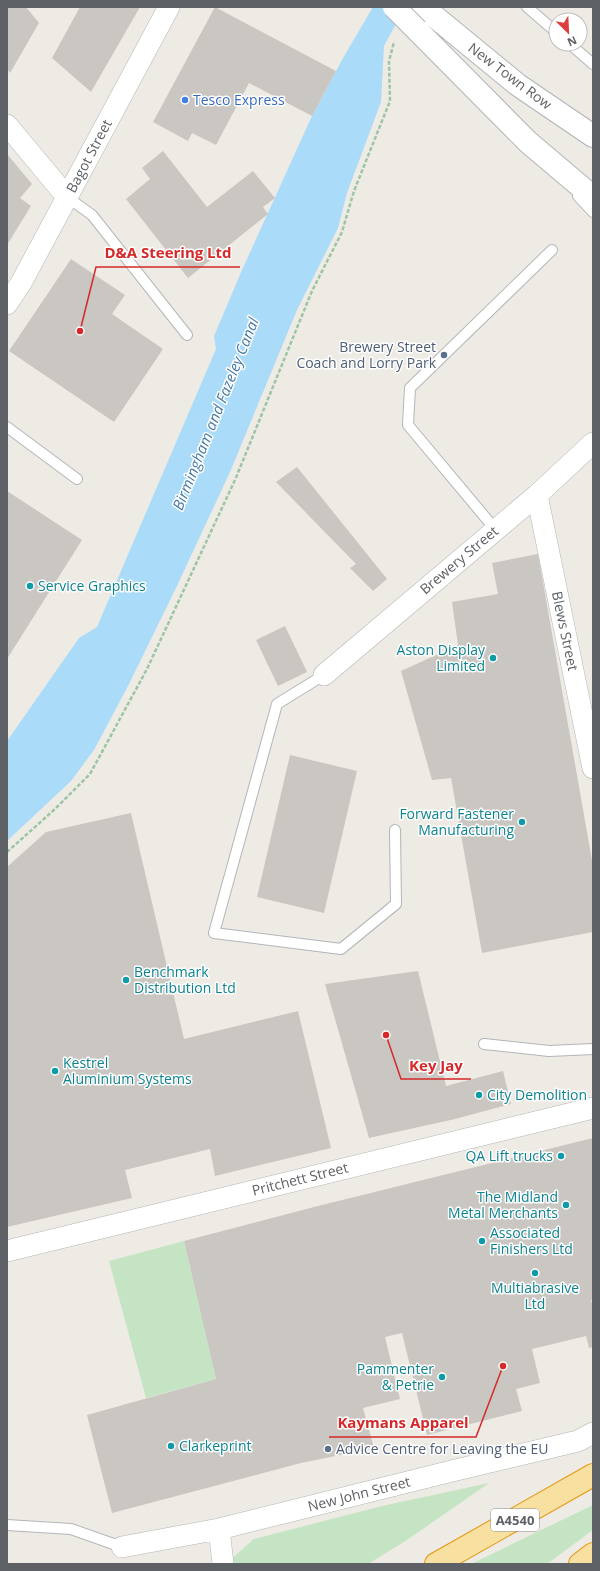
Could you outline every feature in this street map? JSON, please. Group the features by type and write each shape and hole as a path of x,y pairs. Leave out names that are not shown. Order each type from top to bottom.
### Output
{"highway":[{"name":"A4540","path":"436,1564 509,1524 593,1475"},
{"path":"509,1524 593,1487"},
{"path":"580,1564 593,1554"}],"main road":[{"path":"394,7 423,17"},
{"name":"New Town Row","path":"423,17 518,85 593,136"},
{"name":"New Town Row","path":"423,17 528,142 593,197"}],"street":[{"name":"Bagot Street","path":"7,304 21,283 169,7"},
{"path":"7,125 67,197"},
{"name":"Brewery Street","path":"324,675 537,495 593,443"},
{"name":"Blews Street","path":"537,495 593,768"},
{"name":"Pritchett Street","path":"7,1251 593,1108"},
{"name":"New John Street","path":"122,1547 219,1529 578,1441 593,1433"},
{"path":"219,1529 223,1564"}],"lane":[{"path":"527,7 548,25"},
{"path":"579,52 593,64"},
{"name":"New Town Row","path":"528,142 593,212"},
{"path":"67,197 92,215 187,335"},
{"path":"495,529 408,425 410,388 552,250"},
{"path":"7,427 77,480"},
{"path":"324,675 276,704 214,933 341,949 396,904 395,830"},
{"path":"484,1044 549,1051 593,1049"},
{"path":"7,1525 71,1529 122,1547"}],"path":[{"path":"7,852 56,809 90,774 147,669 235,480 312,291 342,232 354,191 390,101 389,61 392,46 395,40"}],"green space":[{"path":"184,1241 216,1379 146,1398 109,1261"},
{"path":"489,1483 407,1540 368,1564 230,1564 230,1560 254,1539 382,1506"},
{"path":"593,1505 593,1530 547,1564 471,1564"}],"water":[{"name":"Birmingham and Fazeley Canal","path":"373,7 405,7 384,46 381,102 347,193 338,228 297,310 230,472 176,588 128,686 94,750 71,781 7,841 7,741 79,638 97,627 216,349 214,336 242,270 312,116 343,58"}],"building":[{"path":"7,7 26,7 39,23 10,73 7,69"},
{"path":"80,7 140,7 91,92 52,58"},
{"path":"215,7 336,71 312,116 249,83 216,145 192,133 188,141 153,122"},
{"path":"163,151 207,207 253,171 275,198 263,207 268,214 188,278 126,199 150,179 142,168"},
{"path":"7,154 32,184 20,198 31,206 7,245"},
{"path":"71,259 125,295 112,314 163,349 114,422 9,351"},
{"path":"297,467 387,579 373,591 350,568 356,564 276,482"},
{"name":"Service Graphics","path":"7,491 82,540 7,659"},
{"path":"538,554 593,866 593,932 482,953 451,778 432,780 401,671 458,645 452,602 498,594 492,563"},
{"path":"285,626 307,672 278,686 256,640"},
{"path":"290,755 357,771 324,913 257,897"},
{"path":"131,813 184,1039 298,1011 331,1148 215,1176 210,1149 125,1170 132,1198 7,1227 7,867 46,832"},
{"path":"418,971 446,1086 503,1071 511,1104 455,1119 369,1138 325,984"},
{"path":"593,1138 593,1299 591,1300 593,1307 593,1347 589,1348 586,1336 532,1349 540,1383 516,1389 522,1411 427,1435 402,1333 385,1337 400,1399 363,1408 374,1448 301,1463 112,1513 87,1415 216,1379 184,1241 314,1207"}],"place":[{"name":"Tesco Express","path":"185,100"},
{"name":"D&A Steering Ltd","path":"80,331"},
{"name":"Brewery Street Coach and Lorry Park","path":"444,355"},
{"name":"Service Graphics","path":"30,586"},
{"name":"Aston Display Limited","path":"493,658"},
{"name":"Forward Fastener Manufacturing","path":"522,822"},
{"name":"Benchmark Distribution Ltd","path":"126,980"},
{"name":"Key Jay","path":"386,1035"},
{"name":"Kestrel Aluminium Systems","path":"55,1071"},
{"name":"City Demolition","path":"479,1095"},
{"name":"QA Lift trucks","path":"561,1156"},
{"name":"The Midland Metal Merchants","path":"566,1205"},
{"name":"Associated Finishers Ltd","path":"482,1241"},
{"name":"Multiabrasive Ltd","path":"535,1273"},
{"name":"Kaymans Apparel","path":"503,1366"},
{"name":"Pammenter & Petrie","path":"442,1377"},
{"name":"Clarkeprint","path":"171,1446"},
{"name":"Advice Centre for Leaving the EU","path":"328,1449"}]}
